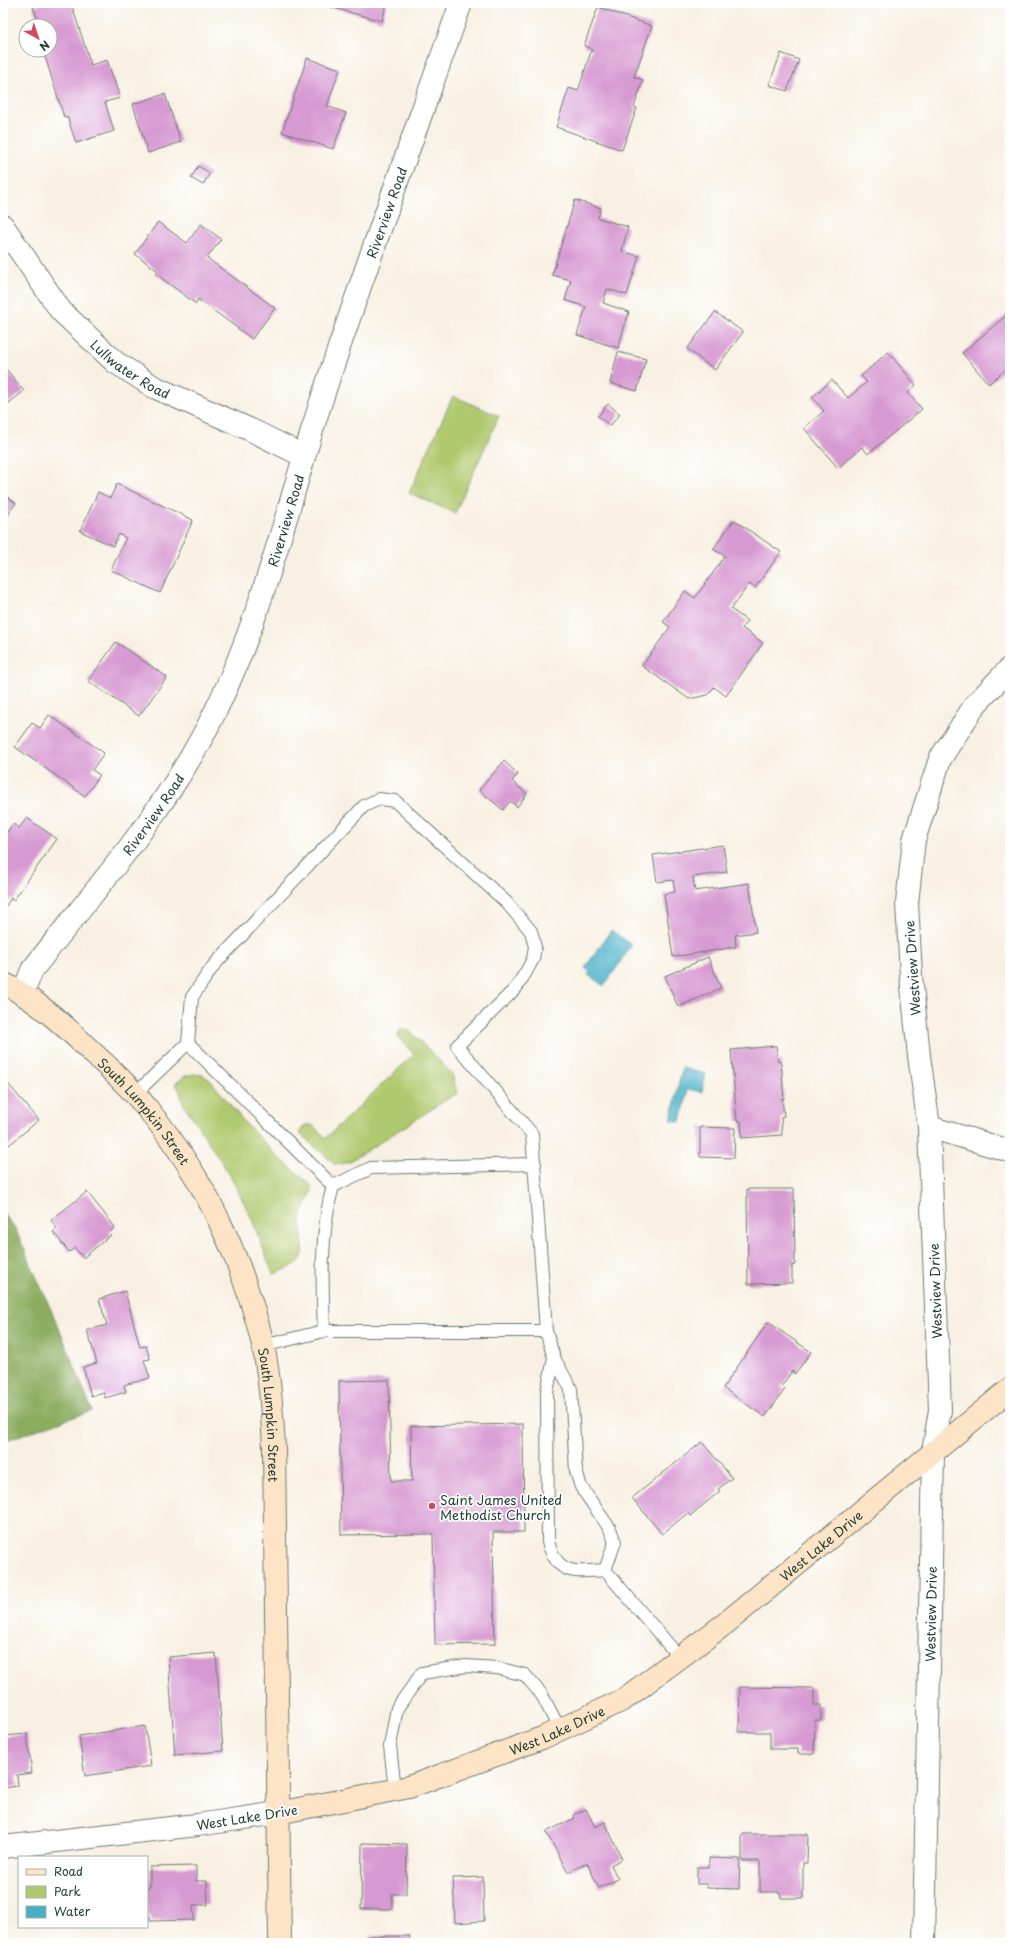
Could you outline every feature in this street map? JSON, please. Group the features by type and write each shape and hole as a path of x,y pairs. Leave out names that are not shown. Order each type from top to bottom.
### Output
{"main road":[{"name":"South Lumpkin Street","path":"3,983 23,993 56,1018 135,1094 176,1147 206,1194 235,1255 251,1300 263,1346 270,1396 274,1447 280,1943"},
{"name":"West Lake Drive","path":"278,1813 409,1787 542,1738 623,1700 726,1623 1010,1388"}],"street":[{"name":"Riverview Road","path":"23,993 32,970 136,838 192,755 228,684 272,569 304,456 337,352 461,3"},
{"name":"Lullwater Road","path":"3,226 61,311 115,362 154,387 251,430 304,456"},
{"name":"Westview Drive","path":"924,1943 933,1452 940,1410 929,1127 918,1049 911,976 907,903 914,840 940,759 975,705 1010,668"},
{"path":"929,1127 1010,1151"},
{"name":"West Lake Drive","path":"3,1847 197,1825 278,1813"}],"lane":[{"path":"135,1094 188,1043 192,997 214,965 364,806 379,799 395,801 506,902 531,930 535,947 533,959 516,988 457,1046 532,1134 546,1331 554,1358 571,1389 576,1471 581,1488 610,1529 615,1542 605,1570"},
{"path":"188,1043 333,1186"},
{"path":"333,1186 372,1168 535,1164"},
{"path":"324,1331 322,1294 324,1249 327,1210 333,1186"},
{"path":"263,1346 324,1331 546,1331"},
{"path":"554,1358 547,1392 548,1542 552,1557 561,1567 580,1572 605,1570"},
{"path":"605,1570 680,1658"},
{"path":"395,1790 390,1746 397,1708 422,1673 466,1666 497,1668 525,1675 542,1695 560,1730"}],"green space":[{"path":"453,396 499,416 455,513 409,493"},
{"path":"402,1028 411,1032 452,1074 457,1093 349,1162 336,1165 299,1133 305,1125 312,1125 326,1138 414,1054 397,1036"},
{"path":"194,1074 203,1075 211,1081 245,1123 276,1155 311,1185 312,1192 302,1214 302,1258 288,1269 273,1274 251,1217 230,1175 183,1103 179,1089 175,1084 185,1076"},
{"path":"3,1213 15,1228 62,1335 92,1411 3,1441"}],"water":[{"path":"611,930 632,945 604,986 588,975 590,972 585,968"},
{"path":"682,1068 706,1074 702,1092 688,1089 681,1122 671,1120"}],"building":[{"path":"45,3 71,3 91,65 107,60 120,98 105,102 114,131 76,143 67,116 64,117 46,58 58,58 58,18 37,18 33,7"},
{"path":"315,3 387,3 382,21"},
{"path":"598,7 652,26 634,77 643,80 634,107 637,108 622,150 556,127 569,88 578,91 592,49 584,46"},
{"path":"781,53 799,60 787,91 769,85"},
{"path":"307,58 340,69 327,106 346,113 333,149 282,132"},
{"path":"165,94 181,142 148,153 133,104"},
{"path":"198,166 210,173 203,185 191,178"},
{"path":"575,200 601,208 598,218 628,227 622,251 639,256 627,295 607,289 603,303 629,312 618,348 577,335 586,307 565,300 571,280 552,275"},
{"path":"158,222 187,243 201,224 221,239 207,258 275,308 252,339 198,299 196,304 156,274 158,271 135,254"},
{"path":"715,312 743,332 715,370 687,349"},
{"path":"1010,312 1010,365 989,384 962,353"},
{"path":"618,352 646,359 637,391 610,383"},
{"path":"888,352 916,385 908,393 922,409 868,454 862,447 838,468 804,428 824,411 812,397 832,380 848,398 867,382 861,376"},
{"path":"3,365 24,391 3,408"},
{"path":"608,404 620,414 610,426 598,416"},
{"path":"117,484 193,520 160,593 111,570 126,538 119,534 113,546 80,531 98,492 110,498"},
{"path":"6,496 16,503 5,519 3,518 3,500"},
{"path":"734,520 781,552 755,588 749,584 731,609 747,621 742,628 763,643 726,696 714,687 708,695 689,699 642,666 670,627 663,622 685,591 695,598 725,556 713,549"},
{"path":"116,642 167,677 139,716 88,681"},
{"path":"49,715 104,753 92,770 100,775 85,796 15,747 32,723 40,728"},
{"path":"504,761 518,774 512,781 527,794 517,807 510,801 503,810 479,790"},
{"path":"27,818 57,839 13,901 11,898 3,910 3,838 13,824 19,828"},
{"path":"723,845 727,872 693,877 695,891 749,883 756,932 735,935 736,947 673,957 664,894 675,892 673,880 657,882 653,855"},
{"path":"708,957 721,988 678,1007 665,976"},
{"path":"776,1046 778,1062 781,1061 784,1099 782,1098 784,1116 781,1117 782,1135 742,1138 741,1121 737,1121 731,1050"},
{"path":"3,1078 39,1120 3,1150"},
{"path":"700,1127 735,1128 734,1158 700,1157"},
{"path":"747,1189 794,1189 795,1265 792,1265 792,1283 748,1284"},
{"path":"87,1192 115,1227 109,1233 111,1235 83,1258 75,1248 69,1252 53,1232 57,1229 51,1220"},
{"path":"125,1291 140,1347 146,1346 150,1359 144,1360 150,1378 124,1385 126,1392 105,1398 103,1392 91,1396 83,1367 97,1363 87,1330 107,1325 99,1299"},
{"path":"768,1322 811,1352 795,1374 792,1371 781,1387 785,1389 765,1417 723,1388"},
{"name":"Saint James United Methodist Church","path":"389,1380 391,1481 412,1481 411,1426 523,1424 524,1532 493,1532 495,1644 435,1645 433,1534 341,1535 339,1381"},
{"path":"702,1442 732,1478 718,1489 720,1491 690,1516 688,1513 662,1534 632,1498"},
{"path":"216,1653 223,1751 175,1755 168,1657"},
{"path":"740,1687 814,1688 814,1705 821,1705 821,1720 815,1720 814,1754 798,1754 798,1749 770,1749 770,1732 739,1732"},
{"path":"145,1726 151,1766 85,1776 79,1736"},
{"path":"27,1734 32,1773 17,1775 18,1786 3,1788 3,1736"},
{"path":"586,1809 595,1827 605,1822 622,1859 611,1865 618,1879 599,1888 587,1863 568,1872 546,1832 575,1818 573,1815"},
{"path":"742,1834 808,1834 807,1863 803,1863 803,1898 781,1898 780,1892 760,1892 760,1861 742,1861"},
{"path":"362,1843 407,1844 406,1894 392,1894 392,1909 361,1909"},
{"path":"709,1858 740,1859 739,1889 707,1888 707,1884 697,1884 697,1867 709,1867"},
{"path":"196,1866 196,1881 207,1881 208,1905 193,1905 194,1920 150,1921 150,1916 148,1916 148,1887 150,1887 150,1867"},
{"path":"483,1877 484,1921 455,1923 453,1878"},
{"path":"370,1936 410,1936 409,1943 370,1943"}],"place":[{"name":"Saint James United Methodist Church","path":"432,1506"}]}
